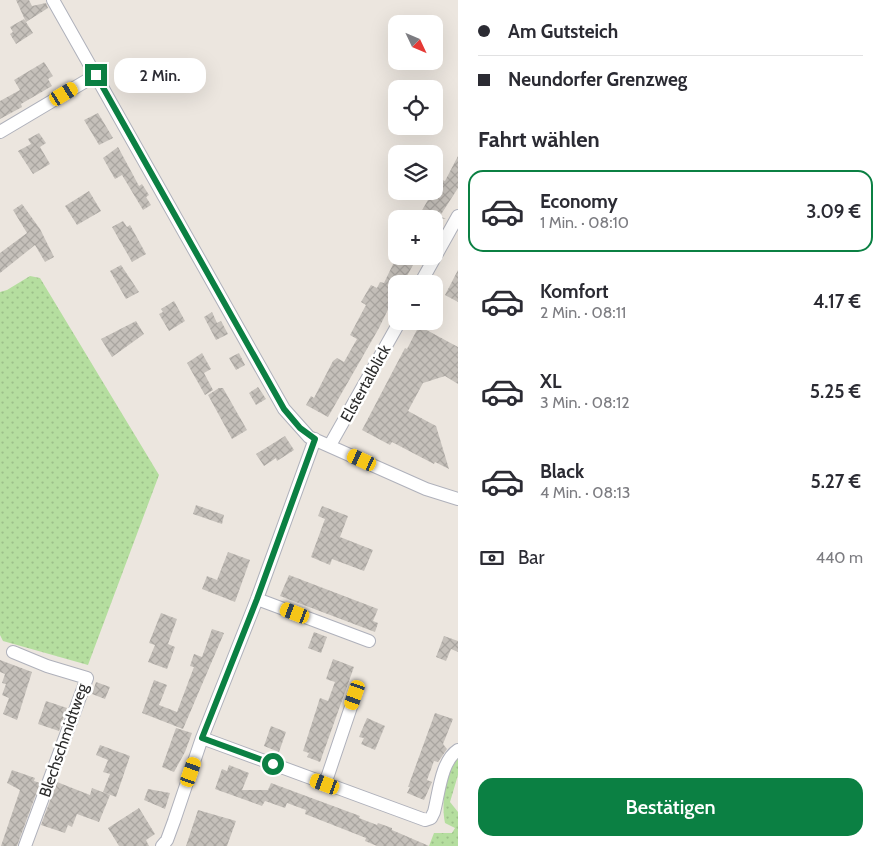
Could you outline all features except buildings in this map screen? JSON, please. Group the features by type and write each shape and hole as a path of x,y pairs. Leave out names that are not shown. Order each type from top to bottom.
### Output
{"street":[{"path":"53,0 284,409 300,428 315,439 426,489 458,499"},
{"path":"0,132 96,75"},
{"path":"425,275 458,216"},
{"name":"Elstertalblick","path":"330,445 395,330"},
{"path":"162,846 167,840 174,822 202,738 257,599 315,439"},
{"path":"257,599 369,641"},
{"name":"Blechschmidtweg","path":"13,652 47,666 87,678 25,846"},
{"path":"325,784 355,695"},
{"path":"202,738 425,820 431,818 434,812 445,768 452,753 458,750"}],"green space":[{"path":"30,276 40,278 159,475 88,665 3,641 0,635 0,292 7,290"},
{"path":"458,758 458,775 450,802 458,812 458,846 429,846 434,833 452,833 455,828 445,823 444,798 447,780"}],"route":[{"path":"96,75 284,409 309,437 315,439 257,599 202,738 273,764"}]}
